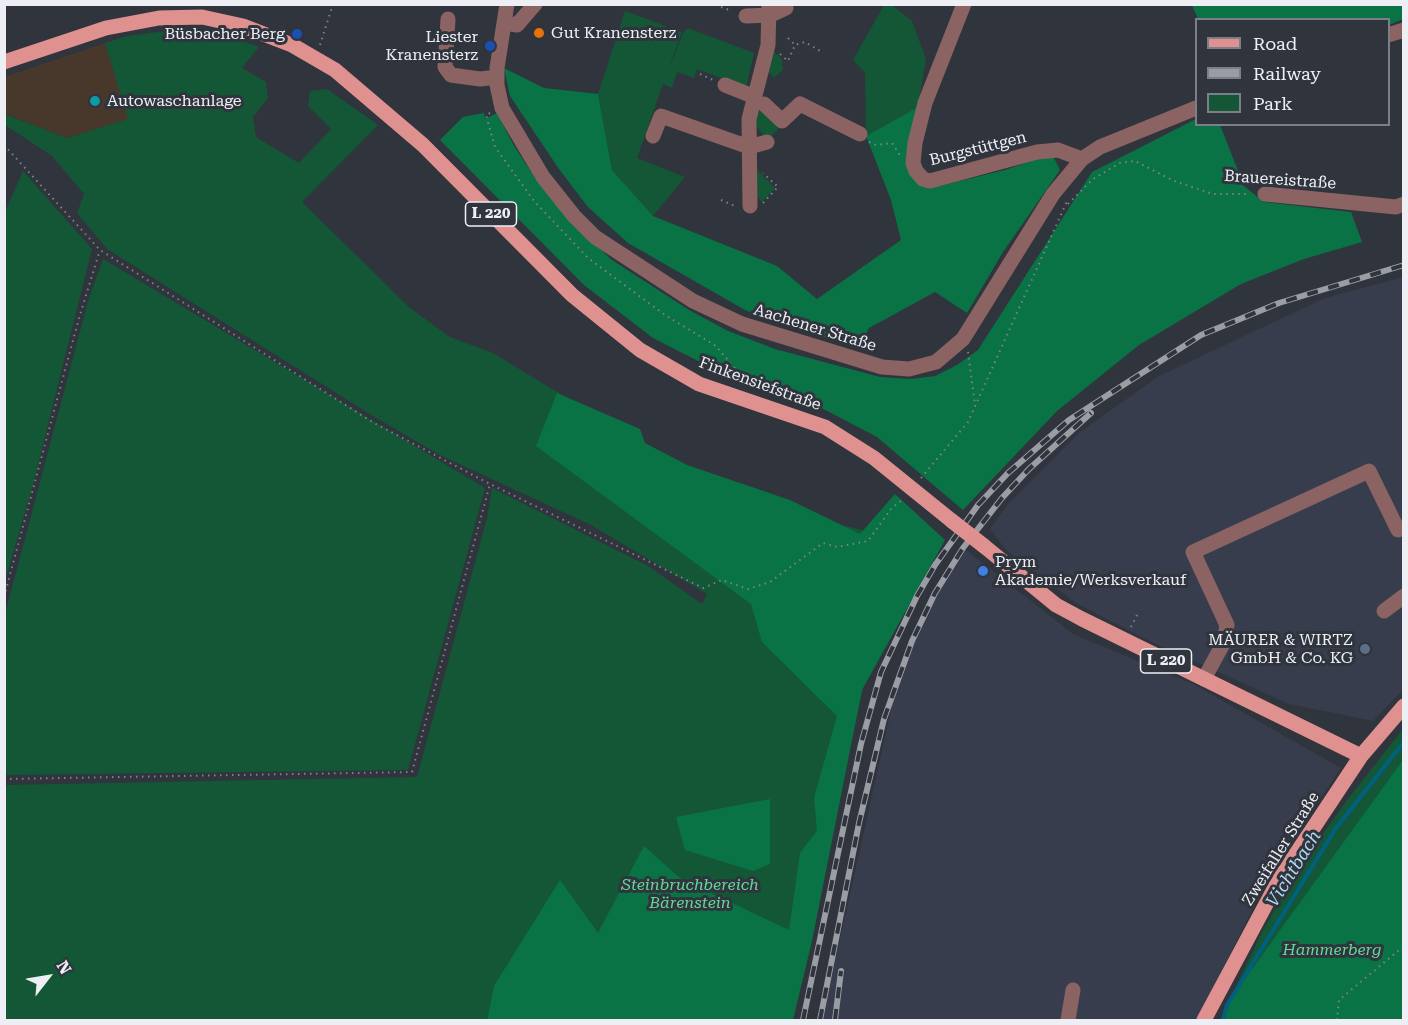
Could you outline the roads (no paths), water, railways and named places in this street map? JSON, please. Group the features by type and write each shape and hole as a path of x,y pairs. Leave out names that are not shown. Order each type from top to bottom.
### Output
{"main road":[{"name":"Finkensiefstraße","path":"4,62 106,28 159,18 202,17 243,26 316,58 361,91 423,145 572,295 640,350 699,384 825,427 850,441 1056,605 1361,756"},
{"name":"Zweifaller Straße","path":"1204,1020 1280,878 1361,756 1404,706"}],"street":[{"name":"Aachener Straße","path":"507,4 497,77 502,108 521,144 556,193 595,237 693,301 742,324 882,367 909,369 936,362 963,339 1053,194 1082,159 1100,147 1195,109"},
{"path":"505,23 517,25 535,4"},
{"name":"Burgstüttgen","path":"963,4 925,103 915,143 913,163 916,171 923,179 930,181 1037,152 1058,150 1082,159"},
{"path":"746,16 786,8"},
{"path":"757,204 749,147 749,119 760,100 768,45 770,10"},
{"path":"448,19 445,67 451,75 480,79 497,77"},
{"path":"725,85 760,100 782,121 800,104 863,137"},
{"path":"653,136 661,116 749,147 767,142"},
{"name":"Brauereistraße","path":"1265,194 1396,207 1404,204"},
{"path":"1204,679 1224,642 1227,625 1193,552 1369,471 1398,530"},
{"path":"1384,611 1404,596"},
{"path":"1068,1020 1073,990"}],"waterway":[{"name":"Vichtbach","path":"1223,1020 1227,1005 1336,828 1404,742"}],"railway":[{"path":"803,1020 861,744 881,672 917,596 935,565 978,505 1008,473 1069,420 1201,335 1279,303 1404,265"},
{"path":"820,1020 859,823 884,719 912,641 935,593 963,548 1002,498 1029,469 1091,413"},
{"path":"835,1020 841,971"}],"place":[{"name":"Gut Kranensterz","path":"539,33"},
{"name":"Büsbacher Berg","path":"297,34"},
{"name":"Liester Kranensterz","path":"490,46"},
{"name":"Autowaschanlage","path":"95,101"},
{"name":"Prym Akademie/Werksverkauf","path":"983,571"},
{"name":"MÄURER & WIRTZ GmbH & Co. KG","path":"1365,649"}],"park label":[{"name":"Steinbruchbereich Bärenstein","path":"690,894"},
{"name":"Hammerberg","path":"1332,950"}]}
